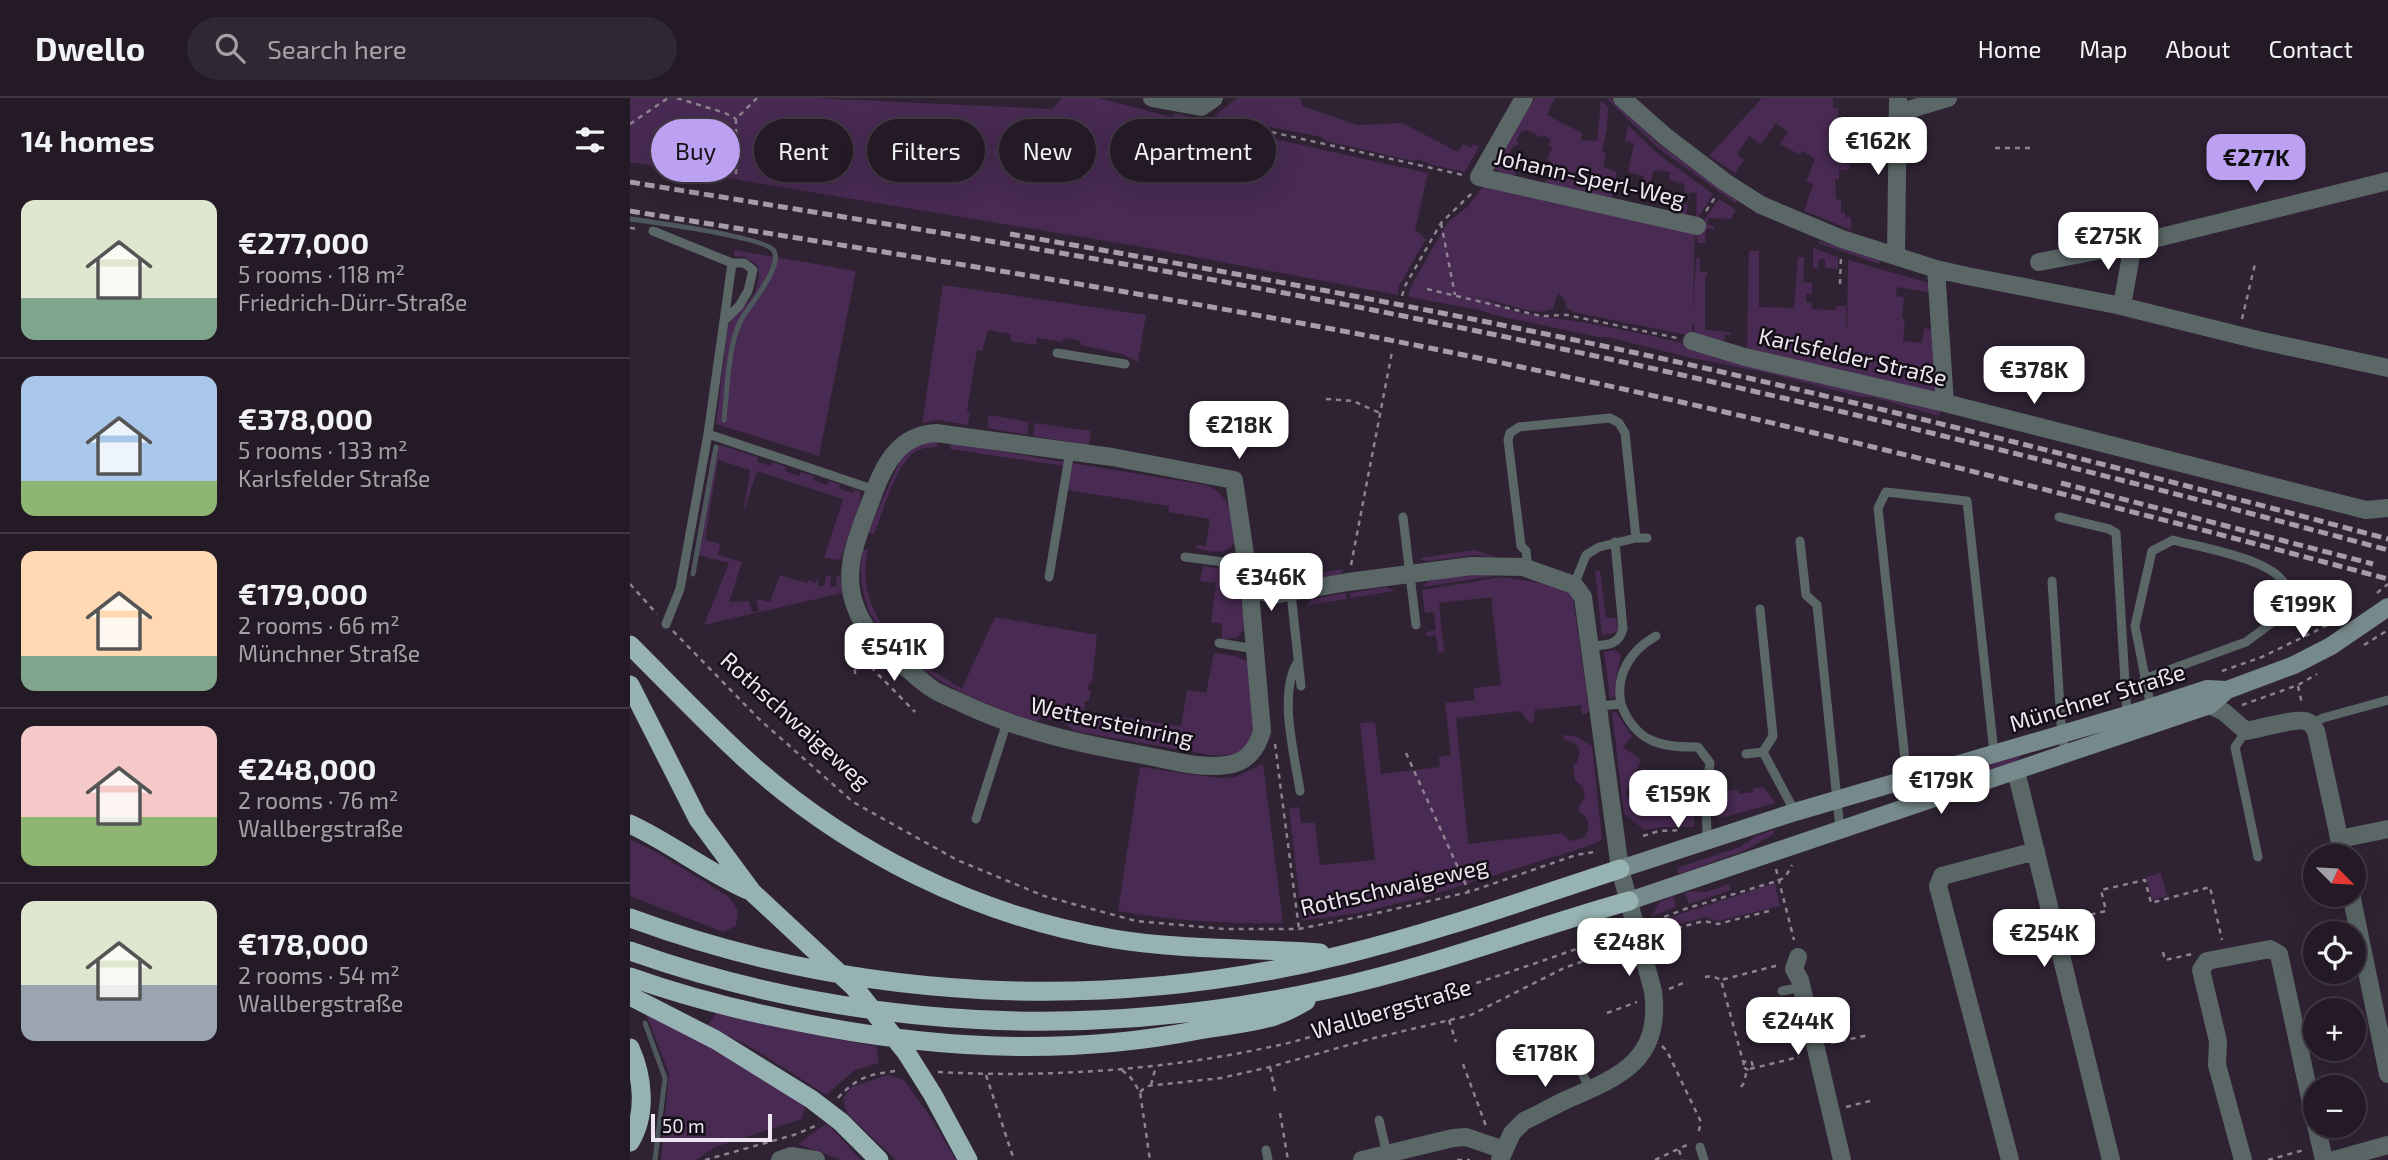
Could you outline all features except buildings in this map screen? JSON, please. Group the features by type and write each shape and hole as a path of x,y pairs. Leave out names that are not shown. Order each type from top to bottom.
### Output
{"highway":[{"path":"630,645 744,758 832,828 911,874 998,908 1058,926 1112,938 1157,945 1342,955"},
{"path":"630,685 698,819 752,892 853,987 906,1052 968,1160"},
{"path":"630,824 729,882 752,892"},
{"path":"630,918 739,953 866,979 977,990 1072,992 1145,988 1223,979 1342,955 1620,869"},
{"path":"630,951 706,975 790,996 956,1020 1060,1023 1178,1016 1328,989 1629,901"},
{"path":"630,977 668,991 748,1012 835,1030 940,1045 1004,1048 1111,1044 1181,1034 1277,1015 1328,989"},
{"path":"630,996 716,1040 811,1099 841,1122 879,1160"},
{"path":"630,1048 639,1075 642,1096 640,1115 630,1142"}],"main road":[{"name":"Münchner Straße","path":"1629,901 2210,705 2227,690 2278,672 2316,654 2360,628 2388,607"},
{"name":"Münchner Straße","path":"1620,869 1795,812 2151,708 2207,689 2227,690"}],"street":[{"path":"1152,98 1208,103"},
{"name":"Johann-Sperl-Weg","path":"1524,98 1479,177 1697,226"},
{"path":"1622,98 1696,160 1752,199 1803,224 1842,239 1936,269 2122,306 2388,368"},
{"path":"1896,256 1898,106 1948,98"},
{"path":"2039,262 2133,244 2388,181"},
{"path":"2122,306 2133,244"},
{"path":"1936,269 1945,403"},
{"name":"Karlsfelder Straße","path":"1692,341 1745,357 1945,403 2366,510 2388,508"},
{"name":"Wettersteinring","path":"923,434 946,434 1070,451 1234,480 1248,573 1262,731 1258,744 1244,760 1228,765 1203,766 1084,744 1007,722 932,689 880,644 862,621 851,590 850,569 855,545 875,490 891,456 899,446 923,434"},
{"path":"1248,573 1260,591 1273,595 1471,566 1528,569 1574,585 1583,597 1620,869 1654,996 1651,1037 1640,1058 1620,1074 1524,1121 1512,1133 1502,1155 1479,1140 1466,1137 1362,1160"},
{"path":"2210,705 2224,712 2246,731 2296,721 2311,724 2316,731 2340,844"},
{"path":"2016,771 2111,1160"},
{"path":"2349,844 2388,829"},
{"path":"2010,1160 1938,886 1942,876 2036,851"},
{"path":"2354,907 2388,1074"},
{"path":"2243,1160 2217,1065 2218,1041 2201,971 2207,961 2270,948 2279,954 2305,1075"},
{"path":"1790,960 1801,987 1811,1051 1830,1110 1842,1160"},
{"path":"2334,1160 2360,1157 2388,1145"},
{"path":"780,1160 791,1156 816,1160"}],"lane":[{"path":"653,231 732,263 744,263 753,270 748,292 724,321"},
{"path":"666,624 680,589 708,434 732,263"},
{"path":"1057,353 1125,364"},
{"path":"1528,569 1526,551 1521,545 1508,440 1510,433 1519,427 1610,418 1619,423 1625,433 1636,538"},
{"path":"708,434 875,490"},
{"path":"1049,578 1070,451"},
{"path":"1907,778 1878,508 1886,492 1967,501 1994,753"},
{"path":"1404,517 1416,625"},
{"path":"2059,517 2116,533 2127,715"},
{"path":"1574,585 1586,555 1615,542 1647,538"},
{"path":"2144,679 2246,642 2281,617 2286,589 2280,577 2260,563 2173,540 2152,551 2135,626 2144,679 2151,708"},
{"path":"1800,541 1806,595 1816,605 1840,829"},
{"path":"1615,542 1624,624 1615,643"},
{"path":"1185,557 1248,573"},
{"path":"2052,581 2065,754"},
{"path":"1291,593 1301,686"},
{"path":"1760,609 1773,736 1763,752"},
{"path":"1656,636 1634,651 1627,662 1619,684 1621,704 1633,726 1647,739 1672,747 1698,747 1713,763 1706,789 1707,840"},
{"path":"1219,643 1255,649"},
{"path":"1591,646 1615,643 1634,651"},
{"path":"1297,663 1289,695 1300,791"},
{"path":"2311,724 2323,718 2388,700"},
{"path":"1599,706 1621,704"},
{"path":"975,819 988,768 1007,722"},
{"path":"2246,731 2235,747 2258,857"},
{"path":"1746,754 1763,752"},
{"path":"1763,752 1795,812"},
{"path":"1688,789 1706,789"},
{"path":"1782,991 1801,987"},
{"path":"1577,1062 1590,1090"},
{"path":"1379,1120 1387,1154"},
{"path":"1700,1147 1704,1160"}],"path":[{"path":"630,124 668,98"},
{"path":"677,98 736,119 757,98"},
{"path":"1208,103 1213,119 1479,177 1474,192 1441,223 1402,296"},
{"path":"1995,148 2031,148"},
{"path":"1697,226 1717,194"},
{"path":"1441,223 1455,295"},
{"path":"1840,284 1842,239"},
{"path":"2239,335 2255,264"},
{"path":"1427,289 1541,316 1567,315 1692,341"},
{"path":"1348,582 1392,352"},
{"path":"1326,398 1353,401 1380,413"},
{"name":"Rothschwaigeweg","path":"630,584 758,719 853,802 957,860 1044,896 1136,921 1224,929 1299,929 1469,892 1576,855 1594,852"},
{"path":"855,674 855,667 880,644"},
{"path":"864,660 915,712"},
{"path":"1262,731 1275,741 1299,929"},
{"path":"1406,752 1469,892"},
{"path":"1705,977 1712,976 1721,980 1790,960 1780,880 1770,853"},
{"path":"2052,923 2106,911 2101,891 2145,880 2151,903 2210,887 2225,957"},
{"path":"1653,921 1657,933 1704,921 1718,924 1769,911"},
{"path":"1014,1160 986,1075 1156,1066 1276,1046 1465,988 1622,933"},
{"name":"Wallbergstraße","path":"1140,1092 1150,1086 1221,1077 1270,1067 1471,1015 1564,968 1626,946"},
{"path":"2163,952 2165,960 2194,953 2207,961"},
{"path":"1721,980 1744,1065 1749,1069"},
{"path":"1607,1013 1654,996"},
{"path":"1449,1020 1456,1042"},
{"path":"1749,1069 1869,1035"},
{"path":"1651,1037 1667,1051 1701,1122 1697,1136"},
{"path":"1741,1087 1752,1066 1750,1061 1744,1065"},
{"path":"1463,1064 1486,1127 1479,1140"},
{"path":"1150,1086 1156,1066"},
{"path":"1270,1067 1275,1091"},
{"path":"1121,1069 1140,1092 1150,1160"},
{"path":"1830,1110 1870,1101"},
{"path":"1280,1113 1288,1160"},
{"path":"705,1160 797,1134 814,1127 819,1121"},
{"path":"1655,1160 1690,1143"},
{"path":"1679,1150 1682,1160"},
{"path":"2268,1160 2322,1152"},
{"path":"1457,1160 1470,1160"}],"shaded area":[{"path":"630,98 813,98 1052,109 1062,98 1098,98 1172,117 1175,113 1198,119 1110,119 1110,182 1276,182 1276,139 1428,173 1415,230 1426,239 1399,286 1398,295 1142,247 740,180 740,119 651,119 651,165 630,162"},
{"path":"1237,98 1301,98 1302,106 1357,125 1402,123 1458,152 1463,144 1471,148 1473,144 1479,147 1465,172 1276,128 1276,119 1229,119 1214,116"},
{"path":"1535,98 1555,98 1547,115 1582,133 1581,140 1597,141 1601,100 1608,108 1602,152 1606,153 1603,167 1617,172 1611,202 1543,187 1554,165 1547,159 1552,148 1548,146 1551,140 1527,130 1521,132 1516,141 1519,142 1517,146 1514,145 1509,154 1511,160 1522,165 1511,179 1493,168"},
{"path":"1610,98 1660,145 1737,201 1735,203 1658,148 1607,99"},
{"path":"1762,98 1833,98 1833,108 1838,108 1838,130 1842,130 1842,139 1845,139 1846,157 1852,157 1849,170 1839,170 1839,179 1835,179 1836,199 1841,200 1841,213 1845,213 1845,217 1851,217 1851,230 1804,211 1813,184 1806,181 1815,159 1802,151 1800,155 1780,144 1788,132 1776,123 1761,144 1749,136 1737,154 1744,160 1735,173 1709,156"},
{"path":"1628,125 1657,153 1713,194 1696,221 1697,193 1691,192 1685,219 1674,217 1681,204 1688,205 1690,194 1684,192 1685,184 1669,180 1670,172 1656,170 1650,185 1643,184 1644,176 1628,172 1634,143 1625,141"},
{"path":"1484,185 1695,229 1693,317 1696,258 1700,258 1700,272 1707,272 1705,330 1730,332 1730,335 1725,335 1724,341 1694,334 1694,323 1692,336 1573,312 1565,306 1566,302 1558,292 1553,309 1541,312 1476,296 1522,313 1653,336 1941,409 1939,416 1872,397 1861,397 1608,337 1408,297 1410,288 1447,223 1468,206"},
{"path":"1719,199 1736,210 1731,219 1708,218 1708,225 1715,226 1714,229 1706,229 1705,243 1697,243 1697,230"},
{"path":"1820,241 1880,261 1879,264 1818,243"},
{"path":"1813,248 1838,257 1838,269 1825,268 1825,259 1819,259 1818,268 1813,268"},
{"path":"734,250 856,271 819,456 716,424 728,325 755,293 759,277 758,266 745,257 734,256"},
{"path":"1749,251 1759,251 1759,307 1794,308 1798,257 1804,257 1803,282 1812,283 1812,294 1806,294 1806,302 1811,303 1812,309 1835,310 1836,306 1846,306 1847,329 1848,260 1926,282 1933,289 1933,293 1897,287 1896,296 1904,297 1903,341 1922,343 1924,328 1935,330 1939,394 1747,348"},
{"path":"943,285 1146,315 1138,362 1122,354 1080,345 1081,341 1064,338 1062,342 1037,338 1036,345 1011,341 1011,334 988,330 982,351 977,350 967,411 970,412 968,425 938,420 922,423"},
{"path":"989,415 1029,422 1027,435 987,428"},
{"path":"1035,423 1091,431 1089,445 1033,436"},
{"path":"938,441 937,447 920,449 908,458 896,477 874,534 868,533 900,460 917,446"},
{"path":"950,443 1065,462 1064,466 950,449"},
{"path":"720,445 758,457 757,462 771,466 773,462 786,467 785,471 799,476 801,472 814,476 813,480 827,485 829,481 840,484 839,489 853,493 855,489 860,492 861,500 840,560 824,558 843,499 757,471 743,515 750,470 718,460 705,540 720,544 718,555 742,562 729,602 749,601 752,612 759,611 756,599 770,602 780,575 816,583 819,575 818,586 824,586 826,575 831,576 830,586 836,587 837,576 840,576 842,593 704,625 729,563 694,554 712,451"},
{"path":"1072,463 1206,485 1226,501 1235,542 1222,551 1196,548 1196,545 1206,546 1210,519 1169,512 1169,506 1067,490"},
{"path":"863,549 868,550 866,575 869,597 877,616 905,650 962,688 995,617 1097,635 1092,683 1089,683 1088,690 1091,691 1089,701 1085,701 1084,711 1087,712 1181,726 1187,690 1206,693 1214,653 1235,656 1248,662 1254,713 1250,738 1233,754 1216,756 1074,731 1065,723 1041,718 1036,722 974,698 914,664 889,641 871,615 862,585"},
{"path":"1475,550 1495,557 1474,555 1429,561 1420,558"},
{"path":"1203,566 1237,576 1245,629 1237,638 1222,639 1222,624 1211,622 1216,583 1200,581"},
{"path":"1344,569 1340,575 1304,581 1304,575"},
{"path":"1595,571 1600,571 1606,618 1616,618 1619,630 1611,634 1602,635"},
{"path":"1473,573 1494,576 1423,587 1428,581"},
{"path":"1502,577 1559,586 1568,590 1573,598 1589,711 1582,714 1581,705 1535,710 1534,722 1529,723 1521,711 1456,718 1468,844 1562,833 1570,841 1584,838 1588,824 1579,812 1579,806 1584,799 1584,792 1575,780 1573,766 1580,752 1576,744 1564,739 1563,735 1575,736 1592,746 1602,839 1576,850 1424,897 1358,913 1302,921 1289,808 1299,807 1301,823 1315,823 1320,865 1375,860 1360,723 1375,722 1381,774 1440,767 1439,757 1451,755 1445,703 1475,700 1473,688 1501,685 1491,597 1439,603 1444,652 1438,653 1436,635 1427,636 1426,632 1436,630 1434,612 1425,613 1422,590"},
{"path":"1386,587 1394,591 1350,598 1350,593"},
{"path":"1346,593 1347,599 1307,605 1312,599"},
{"path":"1615,650 1621,655 1615,697 1610,698 1604,652"},
{"path":"1616,712 1632,736 1623,747 1641,760 1625,795 1657,806 1695,808 1694,827 1645,830 1624,814 1612,713"},
{"path":"2022,755 2014,763 1938,788 1931,789 1922,785 1922,783"},
{"path":"1263,764 1283,923 1200,921 1118,911 1140,767 1219,778 1235,777"},
{"path":"1763,787 1776,803 1717,819 1725,791 1738,790 1739,794"},
{"path":"1773,830 1772,835 1744,851 1679,874 1677,868 1740,847"},
{"path":"630,839 729,897 738,911 736,926 723,932 630,896"},
{"path":"2161,873 2167,896 2152,900 2146,877"},
{"path":"1775,883 1780,906 1718,921 1706,917 1657,930 1662,920"},
{"path":"1729,884 1731,890 1689,904 1685,893 1706,892"},
{"path":"1673,896 1676,907 1651,917 1660,902"},
{"path":"645,1012 759,1074 805,1106 802,1119 715,1147 696,1160 661,1160 669,1073"},
{"path":"716,1013 876,1046 879,1063 855,1070 826,1095 759,1052 708,1025"},
{"path":"888,1075 904,1080 932,1119 956,1160 896,1160 847,1114 843,1098 852,1087"},
{"path":"827,1123 861,1160 841,1160 798,1144"}],"waterway":[{"path":"630,219 730,236 766,246 774,251 774,267 741,320 733,342 724,420"},
{"path":"693,574 716,447"},
{"path":"645,1023 665,1078 655,1160"}],"railway":[{"path":"630,182 1192,276 1505,337 1885,422 2388,550"},
{"path":"630,211 1185,302 1497,362 1881,449 2388,579"},
{"path":"1010,234 1356,296 1700,367 2045,450 2388,539"},
{"path":"2061,483 2373,564"}]}
